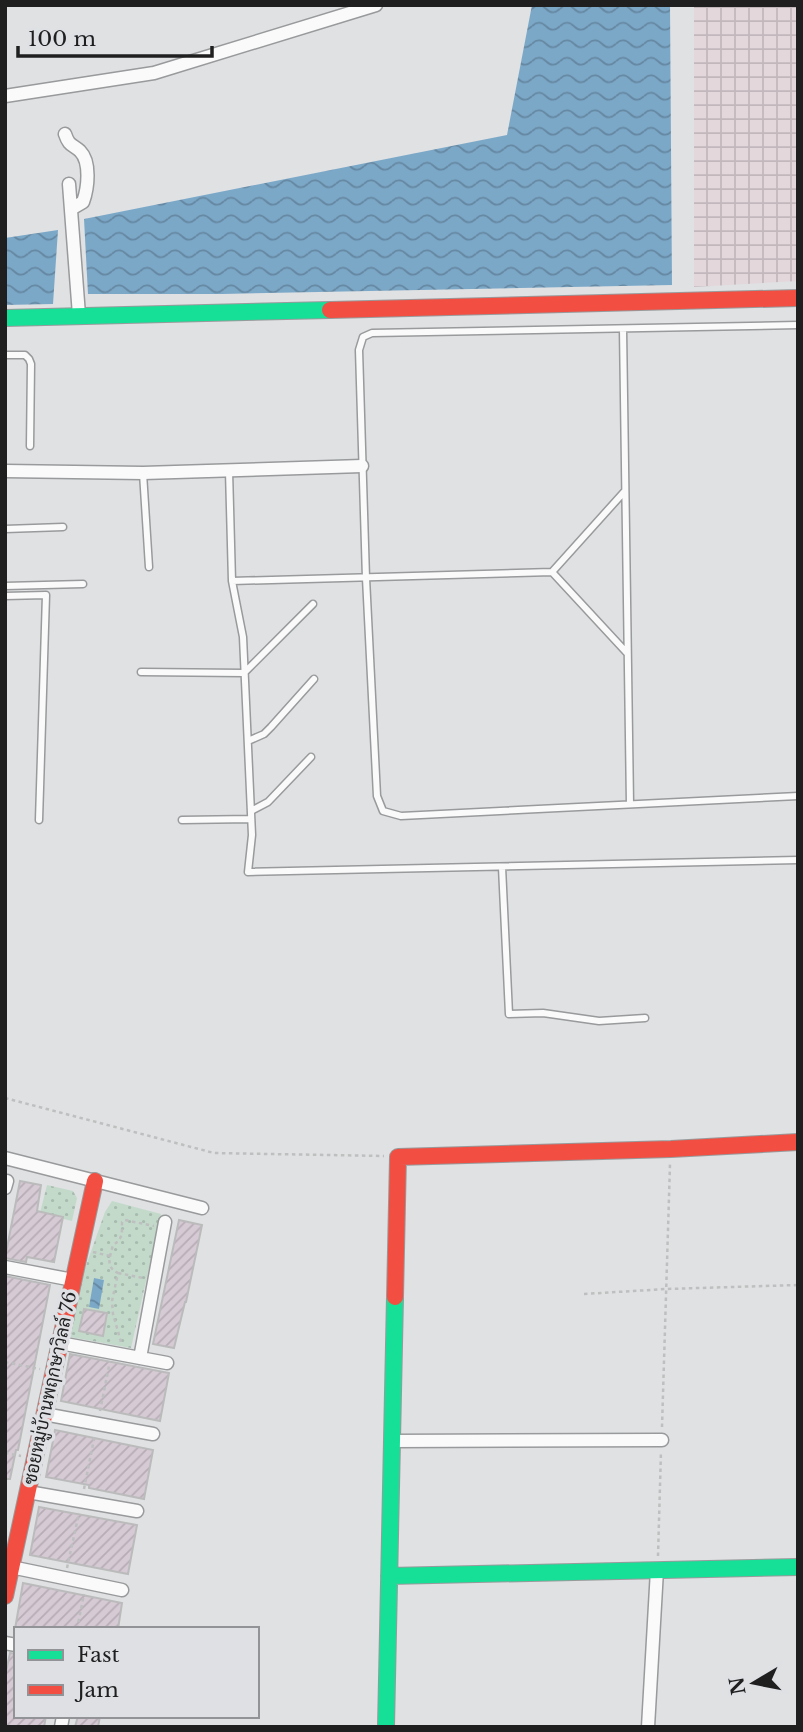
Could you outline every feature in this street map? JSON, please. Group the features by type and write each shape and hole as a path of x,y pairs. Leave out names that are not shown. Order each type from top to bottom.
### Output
{"street":[{"path":"5,96 154,73 376,5"},
{"path":"65,134 68,143 81,152 87,170 83,201 71,209"},
{"path":"69,184 79,315"},
{"path":"5,318 798,298"},
{"path":"5,471 143,473 362,466"},
{"path":"386,1727 398,1157 671,1149 798,1142"},
{"path":"5,1158 202,1208"},
{"name":"ซอยหมู่บ้านพฤกษาวิลล์ 76","path":"5,1595 95,1181"},
{"path":"140,1358 164,1225"},
{"path":"5,1267 73,1280"},
{"path":"60,1343 167,1363"},
{"path":"44,1414 153,1434"},
{"path":"392,1441 662,1440"},
{"path":"28,1492 137,1511"},
{"path":"11,1567 122,1590"},
{"path":"389,1576 798,1567"},
{"path":"648,1727 657,1570"}],"lane":[{"path":"798,325 372,333 363,337 359,350 376,796 383,811 401,816 798,796"},
{"path":"623,329 630,804"},
{"path":"5,355 24,355 31,364 30,446"},
{"path":"229,471 232,581 243,637 248,741 252,835 248,872 798,860"},
{"path":"143,473 149,568"},
{"path":"232,581 552,572 624,491"},
{"path":"5,529 64,527"},
{"path":"552,572 627,653"},
{"path":"5,586 83,584"},
{"path":"5,596 46,596 39,820"},
{"path":"141,672 244,673 313,604"},
{"path":"248,741 264,734 314,680"},
{"path":"182,820 251,815 268,802 311,757"},
{"path":"502,867 509,1014 543,1013 598,1021 645,1018"}],"path":[{"path":"5,1098 214,1153 398,1157"},
{"path":"657,1570 671,1149"},
{"path":"154,1280 118,1273 108,1265 113,1245 122,1237 122,1222 125,1220 164,1225"},
{"path":"65,1578 97,1424 118,1354 119,1333 113,1314 113,1301 118,1273"},
{"path":"584,1294 798,1286"},
{"path":"5,1362 53,1372"},
{"path":"77,1627 87,1583"}],"shaded area":[{"path":"694,5 798,5 798,281 694,287"}],"green space":[{"path":"47,1185 73,1191 77,1198 72,1221 40,1213"},
{"path":"112,1201 161,1214 131,1348 70,1337 82,1277 105,1212"}],"water":[{"path":"532,5 670,5 672,285 88,294 84,219 507,135"},
{"path":"58,230 53,304 5,305 5,238"},
{"path":"94,1278 104,1280 99,1309 89,1307"}],"building":[{"path":"20,1181 41,1185 37,1211 63,1217 54,1262 27,1257 26,1262 5,1258"},
{"path":"179,1220 202,1225 174,1348 153,1344"},
{"path":"5,1276 50,1285 10,1479 5,1479"},
{"path":"84,1309 107,1313 103,1336 79,1331"},
{"path":"70,1354 169,1373 160,1421 61,1401"},
{"path":"55,1430 153,1450 144,1499 46,1477"},
{"path":"39,1507 137,1525 128,1574 30,1555"},
{"path":"23,1583 122,1603 118,1627 15,1627"},
{"path":"10,1653 14,1654 14,1718 46,1718 44,1727 5,1727 5,1676"},
{"path":"77,1718 100,1718 98,1727 75,1727"}],"traffic: fast":[{"path":"5,318 330,310"},
{"path":"386,1727 395,1297"},
{"path":"389,1576 798,1567"}],"traffic: jam":[{"path":"330,310 798,298"},
{"path":"395,1297 398,1157 671,1149 798,1142"},
{"path":"5,1596 95,1181"}]}
